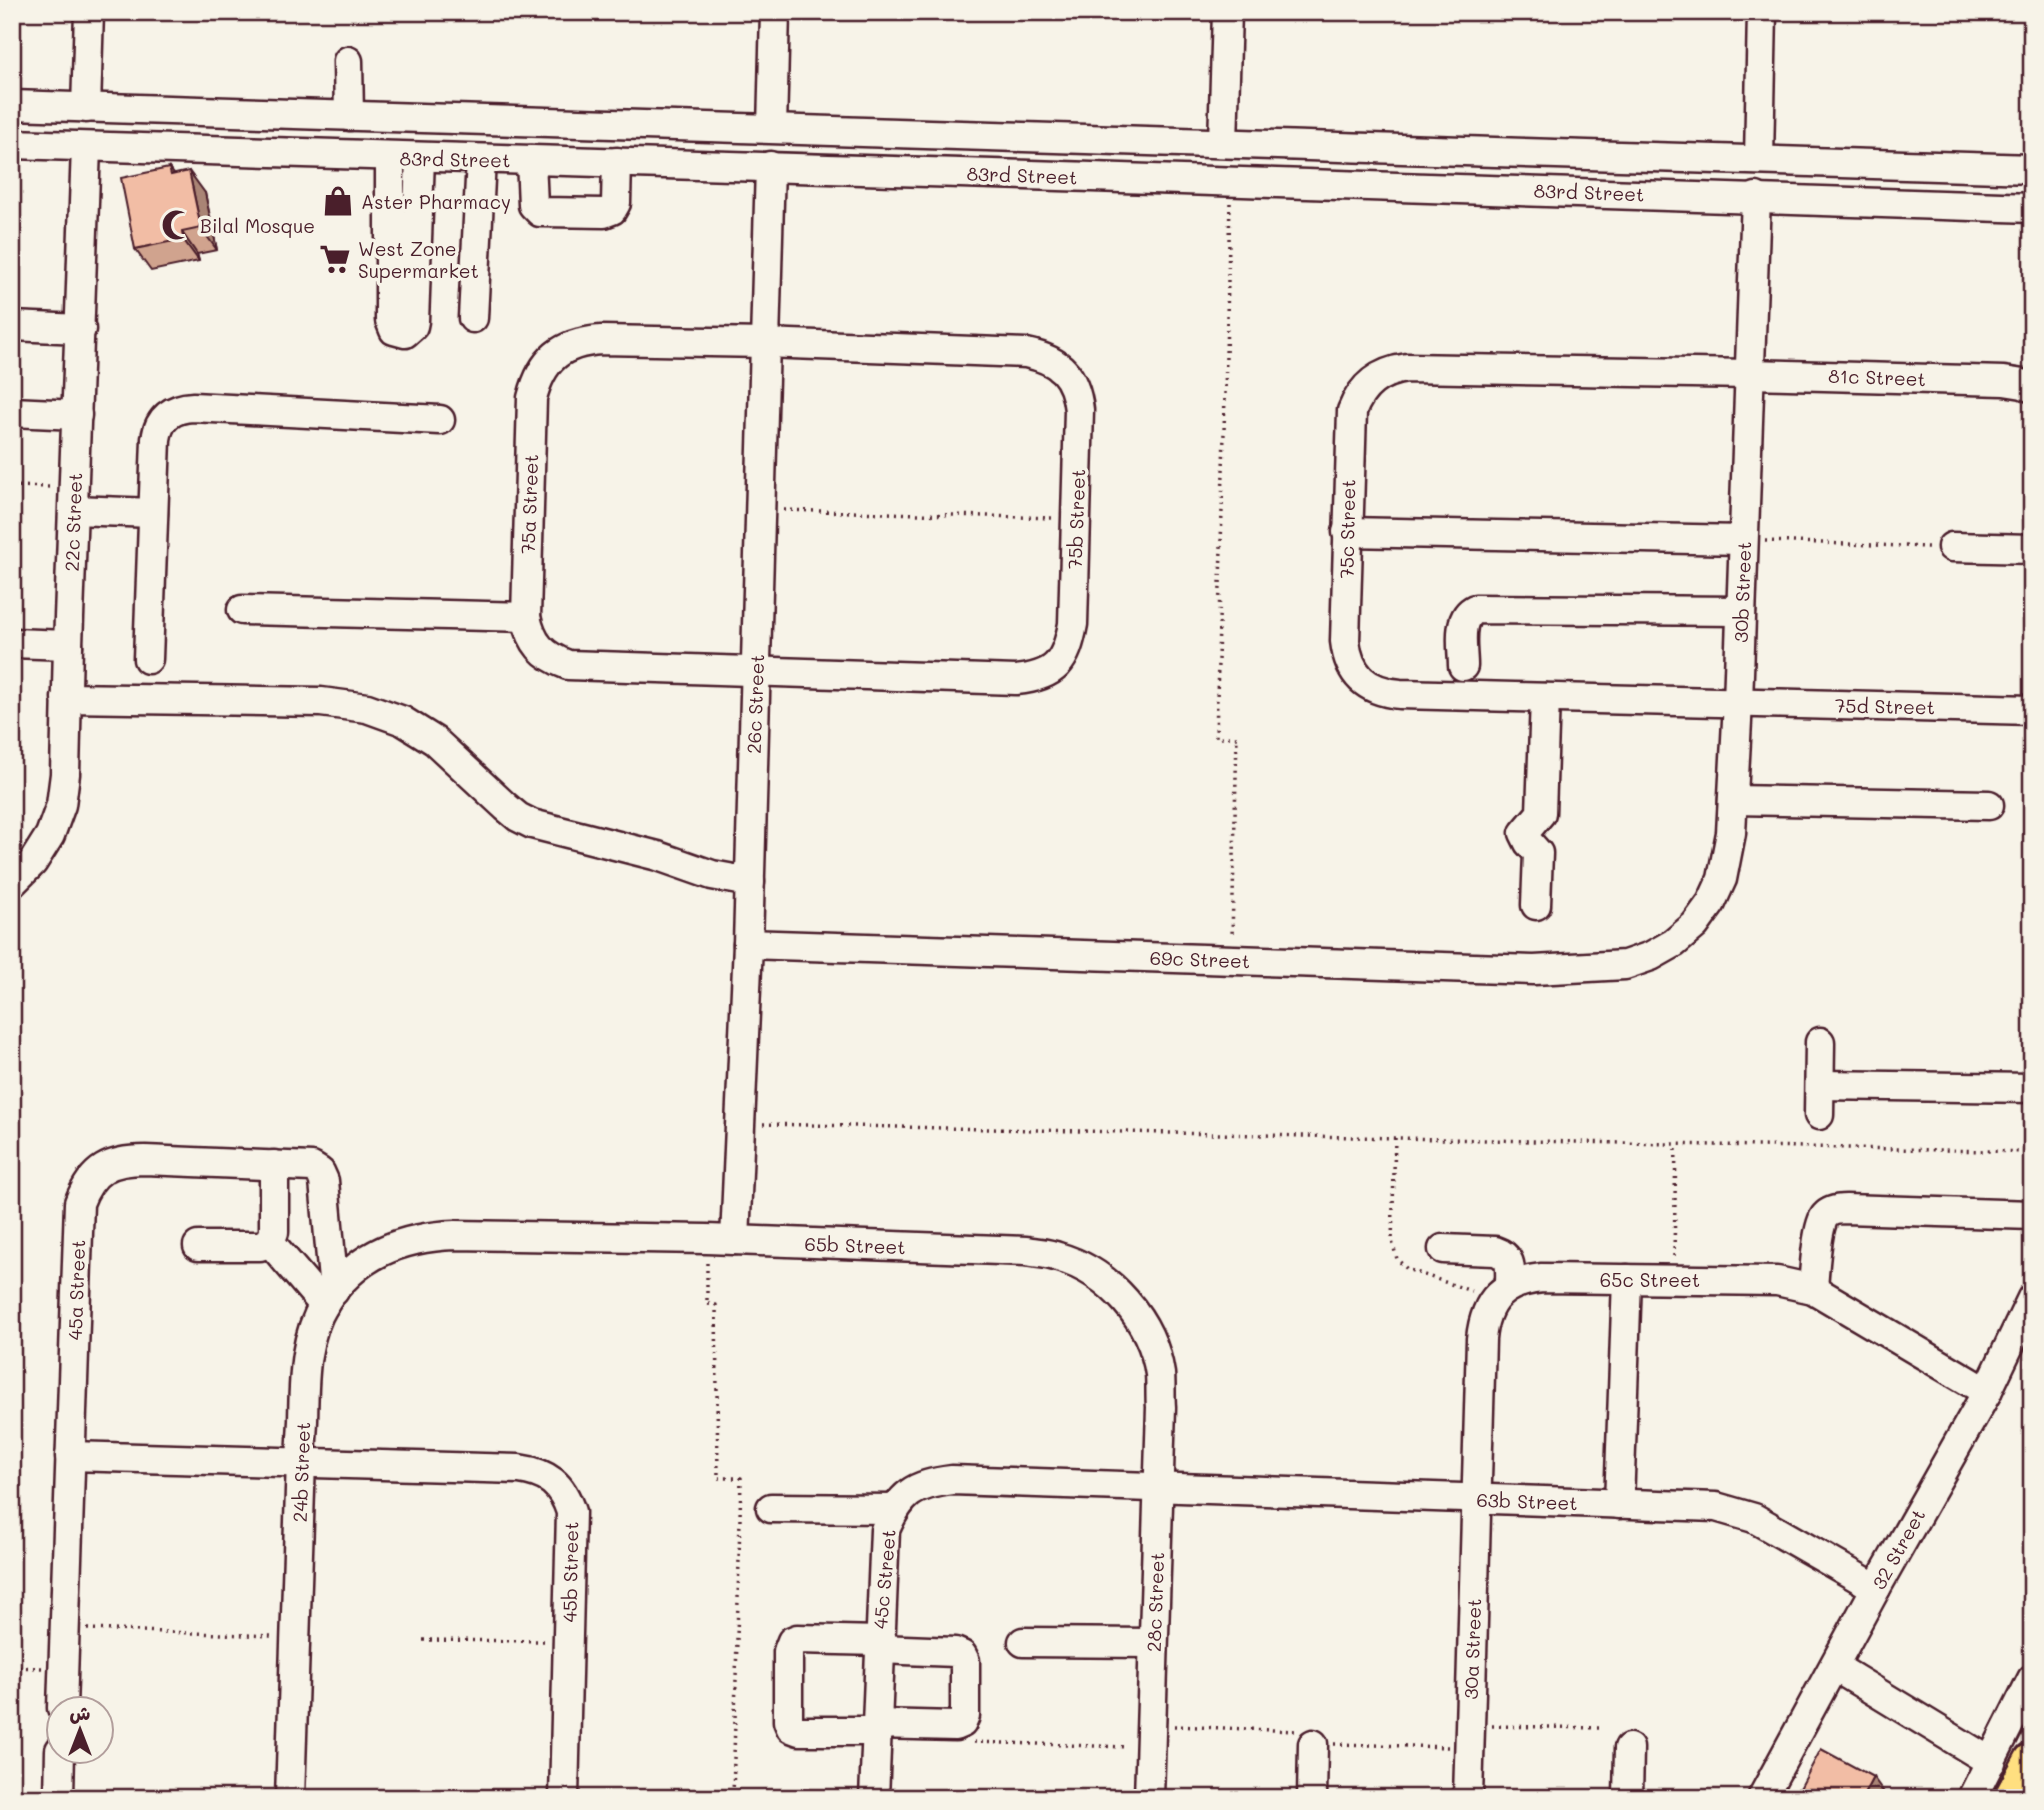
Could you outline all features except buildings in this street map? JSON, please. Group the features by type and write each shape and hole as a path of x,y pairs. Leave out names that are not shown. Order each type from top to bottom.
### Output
{"main road":[{"path":"2012,1798 2032,1761"}],"street":[{"path":"86,108 89,12"},
{"path":"772,128 775,12"},
{"path":"1223,142 1227,12"},
{"path":"1759,159 1762,12"},
{"path":"348,61 349,116"},
{"name":"83rd Street","path":"12,105 2032,169"},
{"name":"83rd Street","path":"12,144 1756,197 2032,208"},
{"name":"22c Street","path":"12,883 33,862 50,835 61,805 65,774 86,146"},
{"path":"1329,185 1360,172 1484,172 1490,168 1491,161 1489,155 1483,151"},
{"path":"390,157 390,320 394,330 405,333 413,326 414,321 420,158"},
{"path":"473,318 481,159"},
{"path":"531,160 533,205 540,212 612,211 616,203 617,162"},
{"name":"26c Street","path":"735,1240 748,944 770,166"},
{"name":"30b Street","path":"1651,956 1674,943 1695,925 1711,904 1729,854 1738,702 1756,197"},
{"path":"12,326 81,329"},
{"name":"75a Street","path":"756,672 568,665 552,659 539,648 530,634 526,617 532,398 537,379 548,362 563,349 582,342 601,340 765,343"},
{"name":"75b Street","path":"756,672 1016,680 1034,678 1051,671 1064,658 1071,632 1079,410 1077,393 1070,378 1058,365 1043,357 1026,354 765,343"},
{"name":"75c Street","path":"1738,702 1399,694 1372,688 1361,679 1349,662 1345,641 1347,532 1352,411 1357,397 1366,385 1392,370 1407,368 1750,374"},
{"name":"81c Street","path":"1750,374 2004,381 2032,388"},
{"path":"148,659 158,429 163,419 182,408 440,419"},
{"path":"12,412 78,415"},
{"path":"74,499 153,513"},
{"path":"1347,532 1743,540"},
{"path":"1952,547 2032,549"},
{"path":"1463,666 1464,620 1466,615 1475,609 1741,611"},
{"path":"242,610 526,617"},
{"path":"12,643 68,645"},
{"path":"66,698 321,702 368,708 403,721 435,740 506,807 532,824 658,856 712,875 750,882"},
{"path":"1536,905 1538,853 1524,833 1541,813 1545,698"},
{"name":"75d Street","path":"1738,702 2032,710"},
{"path":"1733,800 1989,805"},
{"name":"69c Street","path":"748,944 1534,971 1625,965 1651,956"},
{"path":"1819,1115 1821,1042"},
{"path":"1820,1084 2032,1088"},
{"name":"45a Street","path":"62,1694 79,1203 85,1188 94,1175 121,1161 312,1167 322,1177 329,1298"},
{"path":"198,1246 260,1246 270,1242 274,1232 274,1165"},
{"path":"1812,1289 1820,1225 1829,1212 1846,1209 2032,1215"},
{"name":"65b Street","path":"455,1235 707,1239 1026,1251 1058,1256 1088,1270 1114,1289 1136,1314 1151,1343 1160,1374 1161,1407"},
{"name":"24b Street","path":"290,1798 305,1367 314,1325 329,1298 352,1270 375,1254 400,1242 427,1236 455,1235"},
{"path":"270,1242 329,1298"},
{"path":"1443,1249 1495,1251 1507,1257 1510,1265 1501,1294 1483,1319 1476,1500"},
{"name":"65c Street","path":"1501,1294 1523,1280 1542,1278 1777,1281 1812,1289 1987,1392"},
{"path":"1619,1504 1627,1279"},
{"name":"32 Street","path":"1762,1798 1987,1392 2032,1298"},
{"name":"28c Street","path":"1149,1798 1161,1407"},
{"path":"70,1456 301,1463"},
{"name":"45b Street","path":"301,1463 519,1469 547,1477 558,1486 571,1512 564,1798"},
{"name":"45c Street","path":"874,1798 885,1530 894,1509 909,1492 930,1482 952,1480 1158,1488"},
{"name":"63b Street","path":"1158,1488 1696,1506 1735,1511 1772,1527 1876,1588"},
{"name":"30a Street","path":"1468,1798 1476,1500"},
{"path":"771,1508 894,1509"},
{"path":"797,1639 879,1645 955,1652 962,1655 965,1661 965,1716 962,1723 955,1726 799,1731 791,1728 788,1721 788,1651 792,1641 797,1639"},
{"path":"1023,1642 1153,1643"},
{"path":"1835,1667 1990,1762"},
{"path":"1972,1798 2032,1679"},
{"path":"1312,1798 1313,1744"},
{"path":"1628,1798 1629,1748"},
{"path":"59,1798 60,1764"}],"path":[{"path":"1231,182 1216,737 1237,737 1232,961"},
{"path":"12,486 74,499"},
{"path":"760,509 1076,518"},
{"path":"1743,540 1952,547"},
{"path":"740,1123 2032,1152"},
{"path":"1395,1138 1392,1241 1397,1259 1408,1269 1474,1292 1501,1294"},
{"path":"1673,1279 1676,1144"},
{"path":"707,1239 707,1304 716,1305 718,1478 741,1478 733,1798"},
{"path":"64,1628 295,1637"},
{"path":"423,1640 568,1642"},
{"path":"12,1667 63,1668"},
{"path":"1470,1725 1602,1728"},
{"path":"972,1742 1150,1747"}],"place":[{"name":"Aster Pharmacy","path":"338,201"},
{"name":"Bilal Mosque","path":"177,225"},
{"name":"West Zone Supermarket","path":"335,259"}]}
